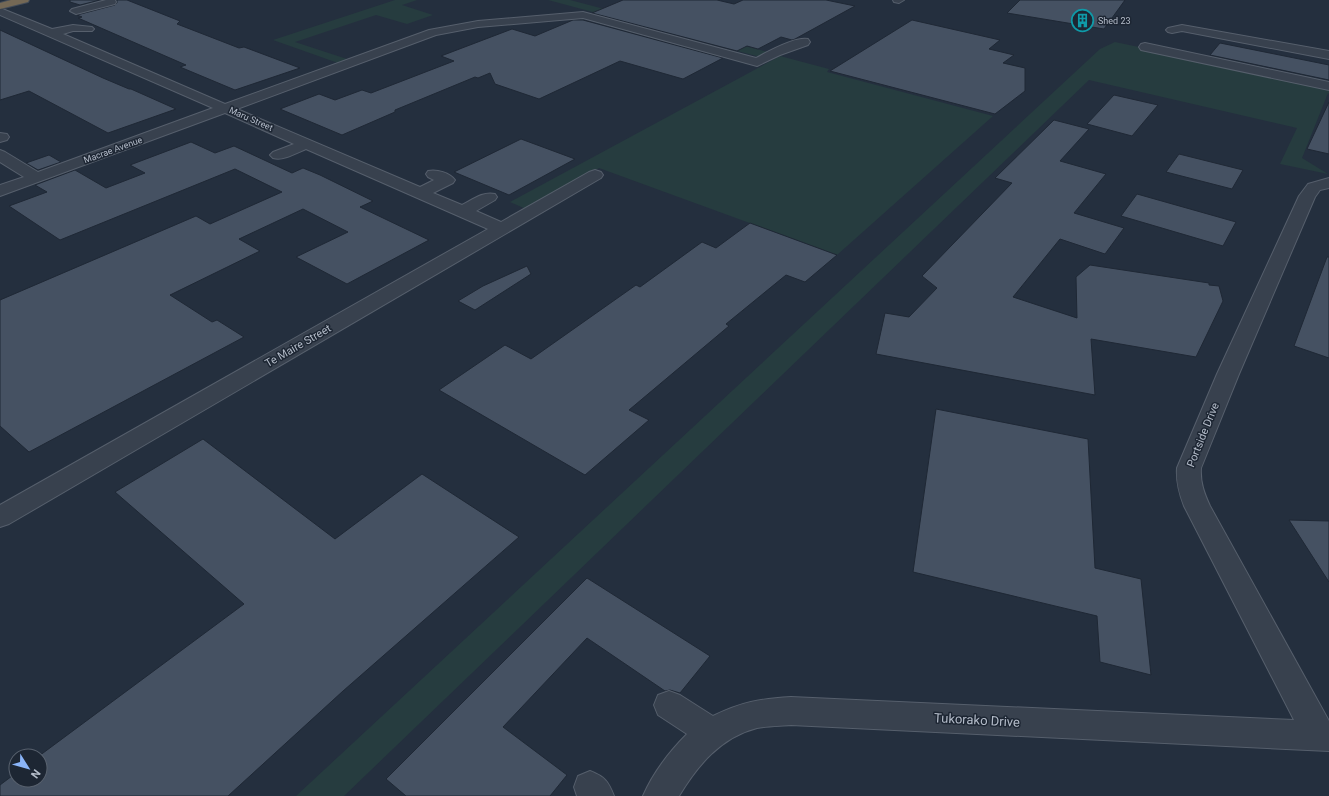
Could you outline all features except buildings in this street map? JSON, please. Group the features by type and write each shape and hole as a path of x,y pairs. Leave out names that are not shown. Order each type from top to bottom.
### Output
{"highway":[{"path":"0,1 4,0"},
{"path":"0,6 24,0"}],"street":[{"path":"76,11 111,2"},
{"name":"Maru Street","path":"0,11 501,228"},
{"name":"Macrae Avenue","path":"0,191 433,32 478,24 576,15 588,16 757,62 776,52 804,42"},
{"path":"52,33 73,28 88,29"},
{"path":"1172,30 1182,28 1215,33 1329,55"},
{"path":"1196,57 1215,33"},
{"path":"1145,47 1329,86"},
{"path":"278,155 306,144"},
{"path":"0,155 37,178"},
{"path":"420,193 447,180 434,174"},
{"name":"Te Maire Street","path":"0,517 595,175"},
{"name":"Portside Drive","path":"1324,736 1197,506 1189,487 1188,476 1189,468 1228,374 1307,196 1314,187 1329,183"},
{"path":"462,212 489,197"},
{"path":"669,705 711,732"},
{"name":"Tukorako Drive","path":"660,796 676,770 695,747 711,732 731,721 758,714 791,711 1324,736"}],"green space":[{"path":"395,0 417,0 402,5 433,15 407,24 376,15 295,42 350,60 338,63 273,40"},
{"path":"548,0 570,0 768,52 760,57"},
{"path":"1115,42 1329,87 1329,94 1328,93 1302,158 1328,174 1280,164 1297,128 1089,80 344,796 296,796 1100,49"},
{"path":"780,56 829,69 827,72 993,116 837,255 599,168 526,209 510,202"}],"place":[{"name":"Shed 23","path":"1082,21"}]}
